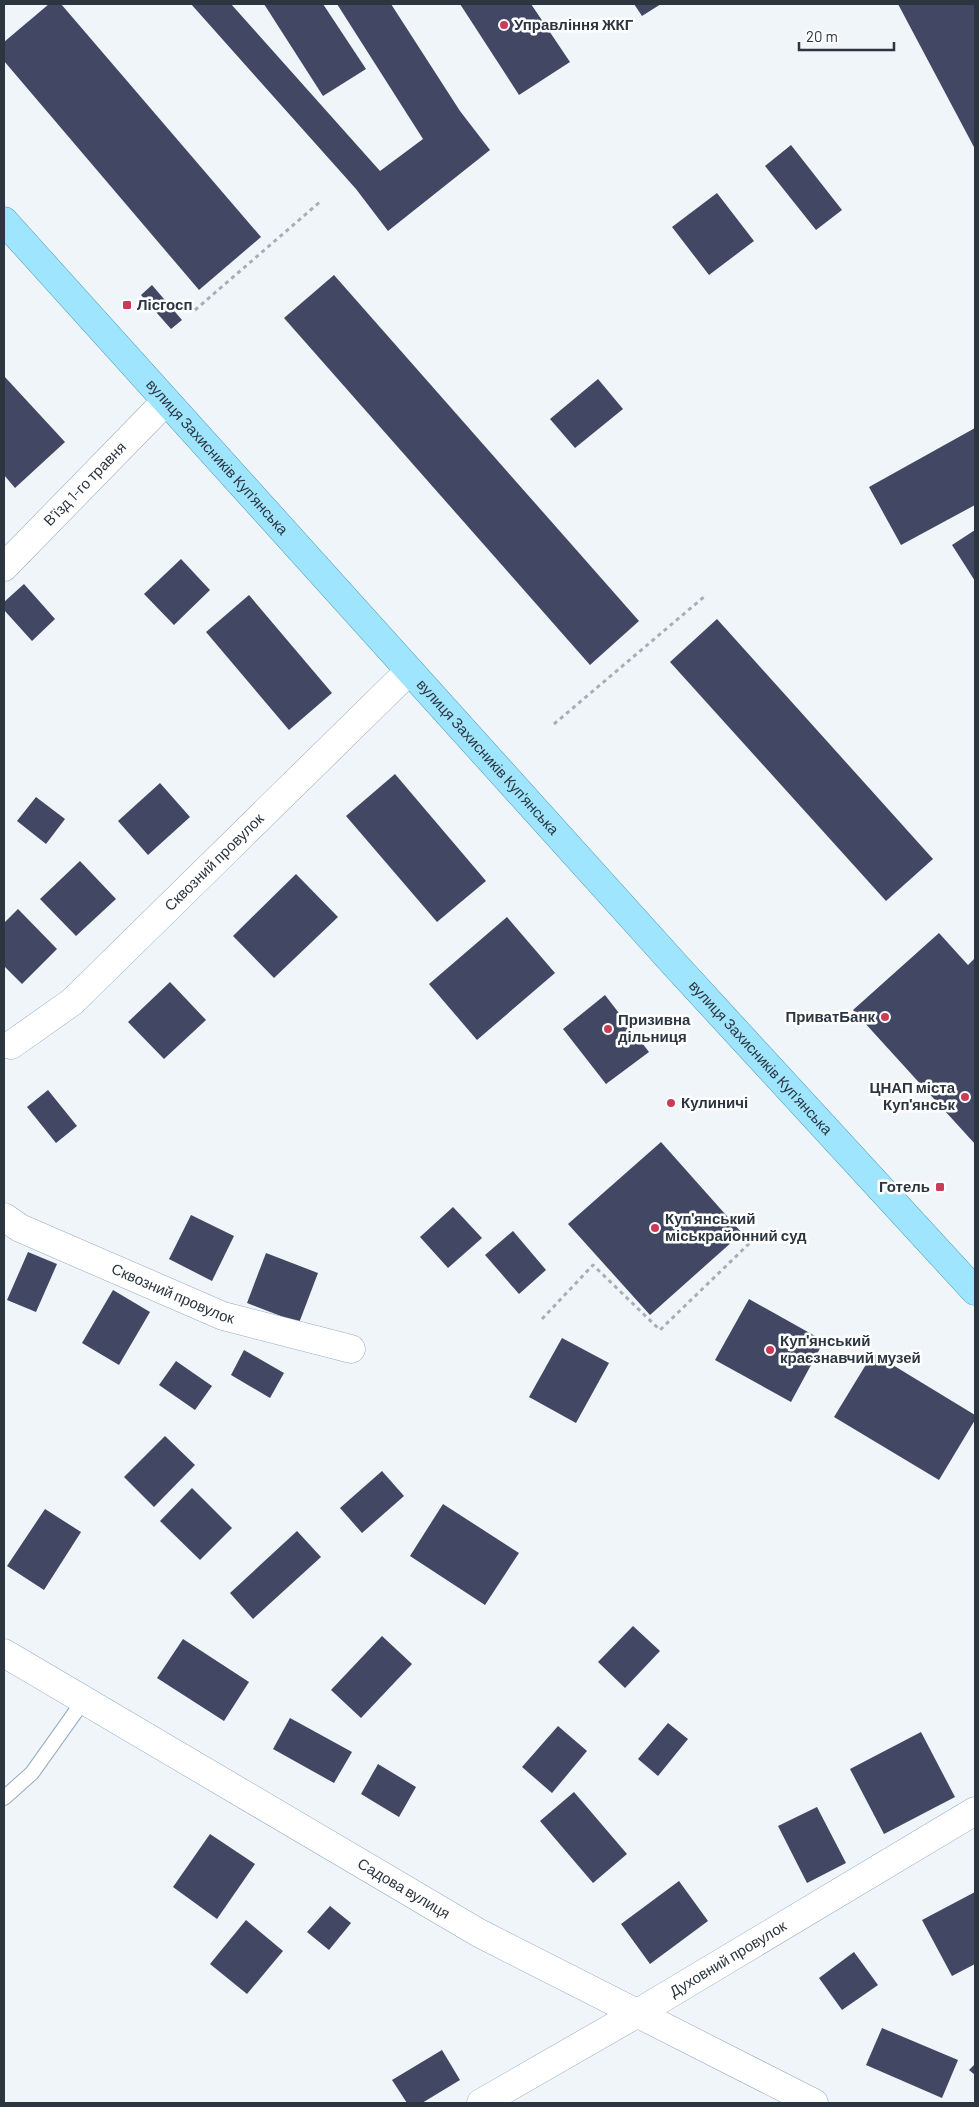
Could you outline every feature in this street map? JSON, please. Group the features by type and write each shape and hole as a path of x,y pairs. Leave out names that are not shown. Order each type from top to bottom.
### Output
{"main road":[{"name":"вулиця Захисників Куп'янська","path":"4,222 677,967 975,1291"}],"street":[{"name":"В'їзд 1-го травня","path":"4,567 166,401"},
{"name":"Сквозний провулок","path":"11,1045 72,1002 409,670"},
{"name":"Сквозний провулок","path":"4,1217 20,1228 223,1316 352,1348"},
{"name":"Садова вулиця","path":"4,1653 479,1933 814,2103"},
{"name":"Духовний провулок","path":"481,2103 636,2014 975,1811"}],"lane":[{"path":"4,1798 32,1772 84,1700"}],"path":[{"path":"194,310 321,201"},
{"path":"554,724 705,596"},
{"path":"542,1319 593,1265 660,1330 758,1236"}],"building":[{"path":"49,4 61,4 261,237 199,290 4,61 4,42"},
{"path":"191,4 231,4 380,171 423,139 337,4 391,4 460,111 490,150 388,231 356,189"},
{"path":"264,4 323,4 366,69 323,96"},
{"path":"460,4 531,4 570,62 519,95"},
{"path":"634,4 661,4 642,16"},
{"path":"898,4 975,4 975,149"},
{"path":"791,145 842,210 816,230 765,166"},
{"path":"717,193 754,241 709,275 672,227"},
{"path":"334,275 639,621 590,665 284,318"},
{"path":"152,285 182,320 171,329 141,295"},
{"path":"4,376 65,442 15,488 4,475"},
{"path":"598,379 623,409 575,448 550,419"},
{"path":"975,428 975,505 901,545 869,487"},
{"path":"975,530 975,581 952,545"},
{"path":"181,559 210,590 174,625 144,594"},
{"path":"24,584 55,619 32,641 4,610 4,602"},
{"path":"249,595 332,693 289,730 206,632"},
{"path":"717,619 933,859 886,901 670,662"},
{"path":"395,774 486,881 437,922 346,816"},
{"path":"160,783 190,817 148,855 118,821"},
{"path":"36,797 65,819 46,844 17,821"},
{"path":"80,861 116,899 76,936 40,899"},
{"path":"296,874 338,917 274,978 233,936"},
{"path":"18,909 57,949 22,984 4,966 4,923"},
{"path":"507,917 555,973 477,1040 429,984"},
{"path":"939,933 968,965 975,958 975,1144 853,1010"},
{"path":"170,982 206,1020 164,1059 128,1022"},
{"path":"605,995 649,1052 606,1084 563,1029"},
{"path":"48,1090 77,1126 56,1143 27,1107"},
{"name":"Куп'янський міськрайонний суд","path":"661,1142 742,1233 650,1315 568,1224"},
{"path":"453,1207 482,1238 448,1268 420,1237"},
{"path":"191,1215 234,1236 212,1281 169,1259"},
{"path":"513,1231 546,1270 519,1294 485,1255"},
{"path":"28,1252 57,1264 36,1312 7,1300"},
{"path":"266,1253 318,1273 299,1323 247,1303"},
{"path":"113,1290 150,1312 119,1365 82,1343"},
{"name":"Куп'янський краєзнавчий музей","path":"749,1299 824,1341 791,1402 715,1360"},
{"path":"562,1338 609,1363 576,1423 529,1397"},
{"path":"244,1350 284,1373 270,1398 231,1375"},
{"path":"873,1353 975,1415 975,1420 939,1480 834,1417"},
{"path":"176,1361 212,1386 195,1410 159,1385"},
{"path":"165,1436 195,1465 154,1507 124,1477"},
{"path":"382,1471 404,1496 362,1533 340,1508"},
{"path":"192,1488 232,1528 200,1560 160,1521"},
{"path":"443,1504 519,1553 485,1605 410,1556"},
{"path":"45,1509 81,1532 44,1590 7,1566"},
{"path":"297,1531 321,1557 253,1619 230,1593"},
{"path":"633,1626 660,1651 625,1688 598,1662"},
{"path":"382,1636 412,1664 361,1718 331,1690"},
{"path":"183,1639 249,1682 224,1721 157,1678"},
{"path":"290,1718 352,1752 334,1783 273,1749"},
{"path":"668,1723 688,1739 658,1776 638,1759"},
{"path":"558,1726 587,1751 552,1793 522,1767"},
{"path":"921,1732 955,1797 884,1834 850,1769"},
{"path":"378,1764 416,1787 399,1817 361,1794"},
{"path":"574,1792 627,1854 593,1883 540,1821"},
{"path":"817,1807 846,1863 807,1883 778,1826"},
{"path":"210,1834 255,1864 217,1919 173,1887"},
{"path":"679,1881 708,1921 650,1964 621,1924"},
{"path":"975,1892 975,1964 952,1976 922,1920"},
{"path":"330,1906 351,1923 329,1950 307,1932"},
{"path":"246,1920 283,1951 247,1994 210,1964"},
{"path":"854,1952 878,1985 842,2010 819,1978"},
{"path":"882,2028 958,2060 942,2098 866,2065"},
{"path":"442,2050 460,2080 422,2103 407,2103 392,2080"},
{"path":"975,2064 975,2075 969,2070"}],"place":[{"name":"Управління ЖКГ","path":"504,25"},
{"name":"Лісгосп","path":"127,305"},
{"name":"ПриватБанк","path":"885,1017"},
{"name":"Призивна дільниця","path":"608,1029"},
{"name":"ЦНАП міста Куп'янськ","path":"965,1097"},
{"name":"Кулиничі","path":"671,1103"},
{"name":"Готель","path":"940,1187"},
{"name":"Куп'янський міськрайонний суд","path":"655,1228"},
{"name":"Куп'янський краєзнавчий музей","path":"770,1350"}]}
